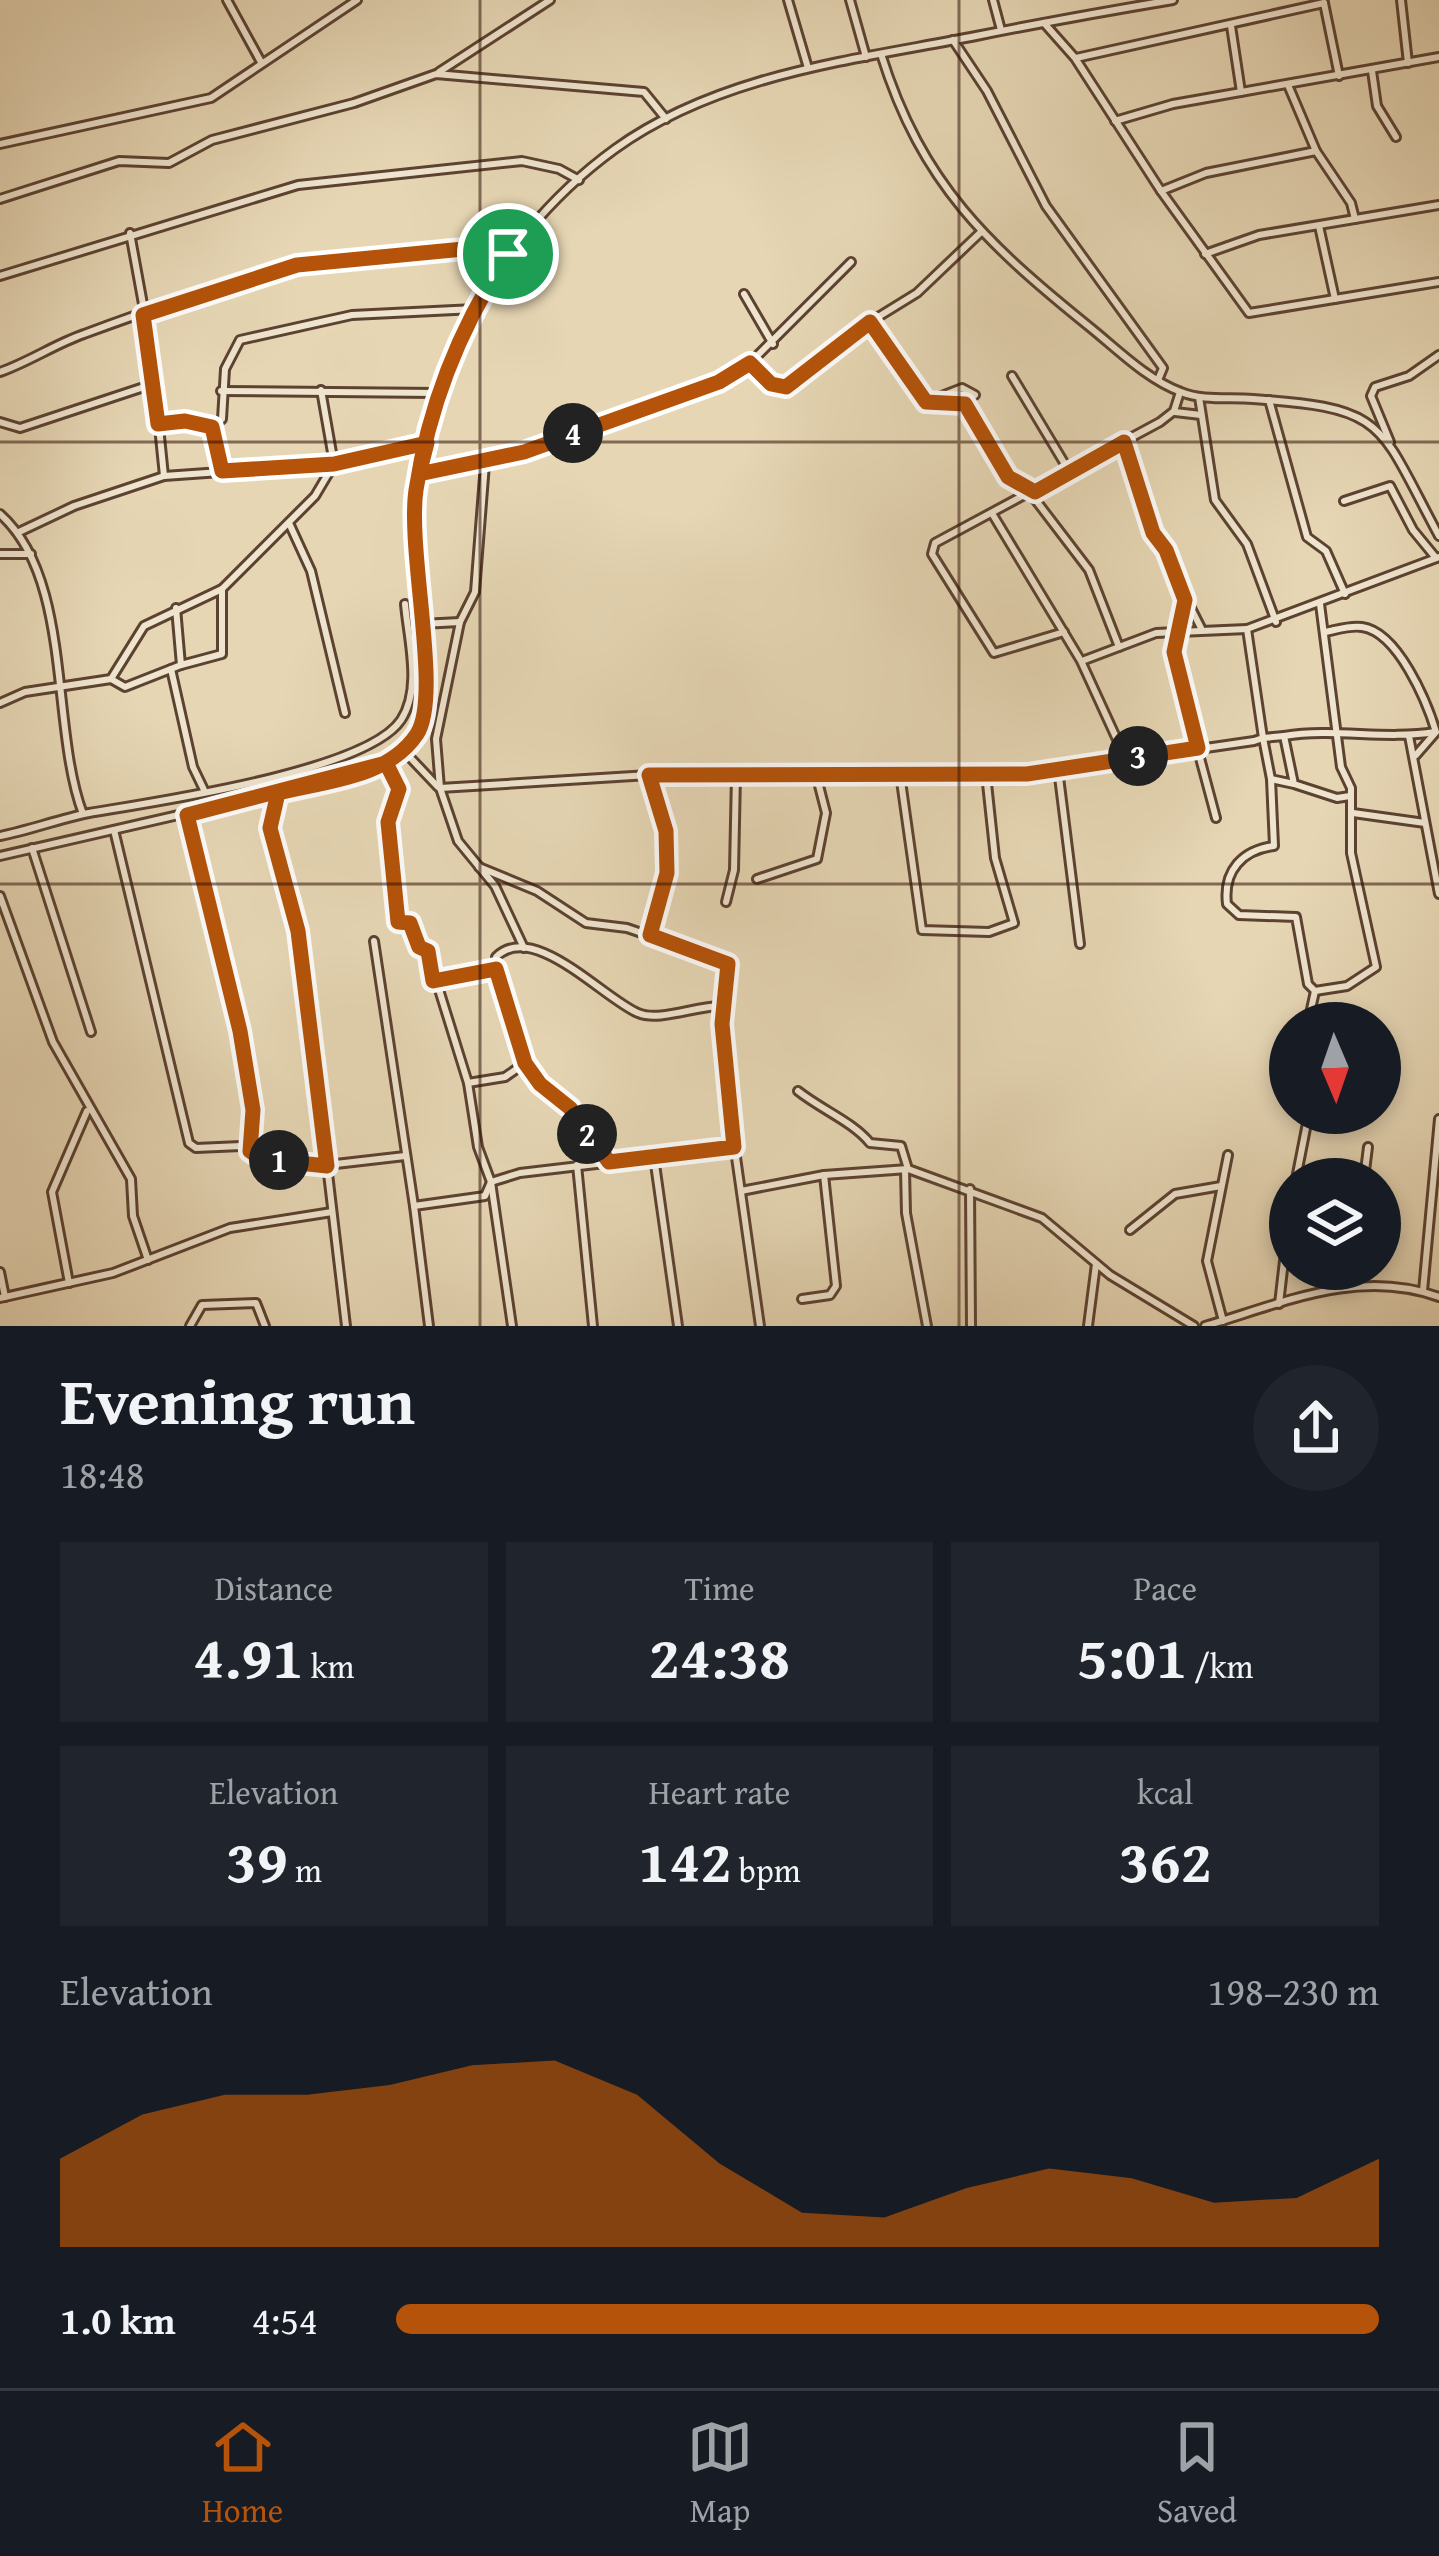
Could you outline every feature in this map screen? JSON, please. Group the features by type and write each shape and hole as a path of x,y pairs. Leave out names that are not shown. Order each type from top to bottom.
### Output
{"street":[{"path":"227,0 261,62"},
{"path":"0,144 211,98 357,0"},
{"path":"0,200 118,161 169,163 212,140 354,103 436,74 550,0"},
{"path":"788,0 808,68"},
{"path":"850,0 866,57"},
{"path":"993,0 1000,30"},
{"path":"0,856 278,793 386,763 403,750 424,722 428,700 413,531 419,474 437,393 475,309 508,254 617,147 728,92 808,68 1125,4 1173,0"},
{"path":"1401,0 1408,63"},
{"path":"1075,58 1324,2 1339,76"},
{"path":"1043,22 1075,58 1160,191 1249,313 1439,282"},
{"path":"1231,26 1241,92"},
{"path":"953,40 993,102 1046,206 1162,368 1158,380"},
{"path":"881,54 907,130 936,178 982,232 1071,312 1180,392 1348,409 1366,418 1390,446 1439,536"},
{"path":"1115,122 1241,92 1439,57"},
{"path":"1372,71 1377,106 1396,137"},
{"path":"436,74 630,90 649,95 667,119"},
{"path":"1288,85 1316,151 1351,203 1355,219"},
{"path":"1160,191 1206,172 1316,151"},
{"path":"0,276 275,190 521,161 559,169 579,180"},
{"path":"1205,254 1258,235 1439,205"},
{"path":"1319,226 1335,299"},
{"path":"750,363 771,384 786,387 870,322 917,293 982,232"},
{"path":"130,233 164,476"},
{"path":"0,372 81,335 297,265 474,248 508,254"},
{"path":"419,474 484,464 719,382 773,344 851,262"},
{"path":"744,294 773,344"},
{"path":"212,427 222,419 220,392 230,355 252,334 352,315 475,309"},
{"path":"870,322 926,402 962,388 975,395"},
{"path":"1390,446 1387,425 1371,396 1375,387 1409,376 1439,355"},
{"path":"1012,376 1069,471"},
{"path":"0,422 20,428 153,384"},
{"path":"111,679 144,626 222,589 289,524 334,464 321,390"},
{"path":"220,392 437,393"},
{"path":"1174,412 1180,392"},
{"path":"1199,396 1215,500 1251,554 1276,622"},
{"path":"940,399 965,404 1008,477 1033,493 1089,570 1119,647"},
{"path":"1268,400 1307,536 1326,551 1345,595"},
{"path":"1064,632 997,655 932,554 935,542 1033,493 1174,412 1201,415"},
{"path":"158,424 185,421 212,427"},
{"path":"212,427 222,471"},
{"path":"1124,442 1153,533 1166,550 1201,628"},
{"path":"19,532 74,506 164,476 334,464 427,443"},
{"path":"484,464 476,592 460,622 436,739 440,788 462,851 502,898 524,948"},
{"path":"1081,662 1180,628 1247,629 1276,622 1438,558 1413,530 1390,486 1344,501"},
{"path":"993,514 1081,662 1125,758"},
{"path":"0,515 19,532 31,554 58,687 70,780 83,814"},
{"path":"289,524 311,571 345,713"},
{"path":"0,554 31,554"},
{"path":"0,703 111,679 125,687 222,654 222,589"},
{"path":"1185,600 1174,646 1177,671 1216,818"},
{"path":"0,836 83,814 169,804 338,758 378,742 398,725 412,689 405,604"},
{"path":"1320,604 1340,730 1340,767 1353,815 1425,823"},
{"path":"176,608 181,665"},
{"path":"420,624 460,622"},
{"path":"1324,632 1354,626 1373,630 1421,688 1437,732"},
{"path":"1247,629 1270,778 1274,846 1251,849 1240,859 1226,892 1227,904 1239,915 1296,917 1308,984 1315,991"},
{"path":"171,669 186,745 205,792"},
{"path":"403,750 440,788 649,775 986,774 1058,769 1340,730 1409,736 1437,732"},
{"path":"1415,754 1437,732"},
{"path":"1284,736 1294,784"},
{"path":"1409,736 1439,894"},
{"path":"386,763 399,789 388,822 398,922 410,923 419,947 428,951 433,981 468,1083 478,1148 491,1182 512,1326"},
{"path":"1058,769 1080,944"},
{"path":"757,879 817,859 826,813 816,774"},
{"path":"901,774 922,930 979,933 1014,923 995,858 986,774"},
{"path":"649,775 666,831 667,854 660,910 650,935"},
{"path":"726,902 734,870 736,775"},
{"path":"1270,778 1337,798 1351,796"},
{"path":"278,793 270,828 298,931 346,1326"},
{"path":"1315,991 1347,986 1376,970 1352,853 1351,796"},
{"path":"187,815 240,1031 253,1110 249,1148"},
{"path":"114,830 188,1143 196,1148 249,1148 261,1159 327,1166 405,1156"},
{"path":"32,848 91,1031"},
{"path":"478,867 537,891 586,923 650,935 726,962 721,1006 734,1147 760,1326"},
{"path":"0,896 53,1042 131,1179 133,1216 148,1260"},
{"path":"374,941 428,1326"},
{"path":"609,1162 570,1108 540,1084 525,1063 496,969 499,952 524,948 568,964 640,1014 664,1016 678,1008 721,1006"},
{"path":"433,981 496,969"},
{"path":"1313,1002 1315,991"},
{"path":"468,1083 505,1077 525,1063"},
{"path":"798,1091 833,1119 857,1127 870,1143 901,1145 907,1169 906,1213 927,1326"},
{"path":"69,1283 52,1192 88,1109"},
{"path":"1423,1291 1439,1119"},
{"path":"491,1182 577,1165 734,1147"},
{"path":"1367,1158 1368,1147"},
{"path":"1223,1321 1207,1276 1228,1155"},
{"path":"654,1157 678,1326"},
{"path":"577,1165 593,1326"},
{"path":"741,1191 824,1175 907,1169 1042,1218 1096,1262 1194,1326"},
{"path":"802,1299 830,1295 836,1286 824,1175"},
{"path":"414,1206 485,1196 491,1182"},
{"path":"1130,1229 1174,1194 1222,1186"},
{"path":"970,1189 971,1326"},
{"path":"0,1272 3,1297 148,1260 230,1228 332,1212"},
{"path":"1088,1326 1096,1262"},
{"path":"1401,1288 1439,1297"},
{"path":"1279,1304 1281,1290"},
{"path":"1205,1326 1330,1290"},
{"path":"190,1326 202,1305 256,1303 266,1326"}],"route":[{"path":"508,254 450,359 437,393 427,443 419,474 413,531 428,678 424,722 403,750 386,763 278,793 270,828 298,931 327,1166 314,1161 261,1159 250,1151 253,1110 240,1031 187,815 386,763 399,789 388,822 398,922 410,923 419,947 428,951 433,981 455,973 496,969 525,1063 540,1084 559,1094 609,1162 734,1147 721,1006 728,964 650,935 667,873 666,831 649,775 1027,774 1198,748 1174,652 1185,600 1166,550 1153,533 1124,442 1035,492 1016,485 965,404 940,399 926,402 870,322 786,387 771,384 750,363 719,382 524,452 419,474 427,443 334,464 222,471 212,427 185,421 158,424 143,315 297,265 474,248 508,254"}]}
